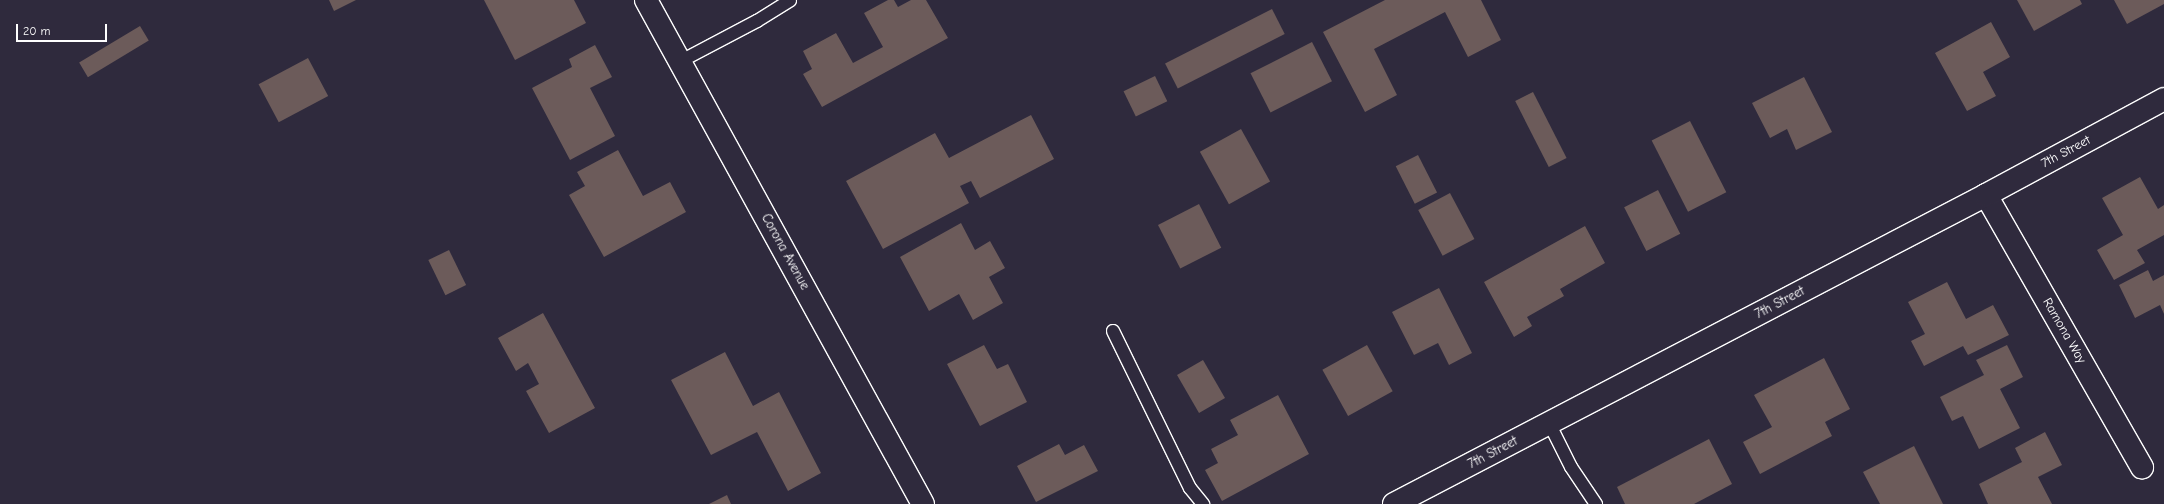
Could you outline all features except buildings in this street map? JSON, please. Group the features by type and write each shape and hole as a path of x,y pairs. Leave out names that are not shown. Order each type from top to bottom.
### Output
{"street":[{"name":"Corona Avenue","path":"646,0 923,504"},
{"name":"7th Street","path":"1394,504 1986,195 2164,99"},
{"name":"Ramona Way","path":"1986,195 2142,467"}],"lane":[{"path":"681,62 757,21 790,0"},
{"path":"1113,332 1190,488 1203,504"},
{"path":"1549,423 1571,467 1596,504"}]}
